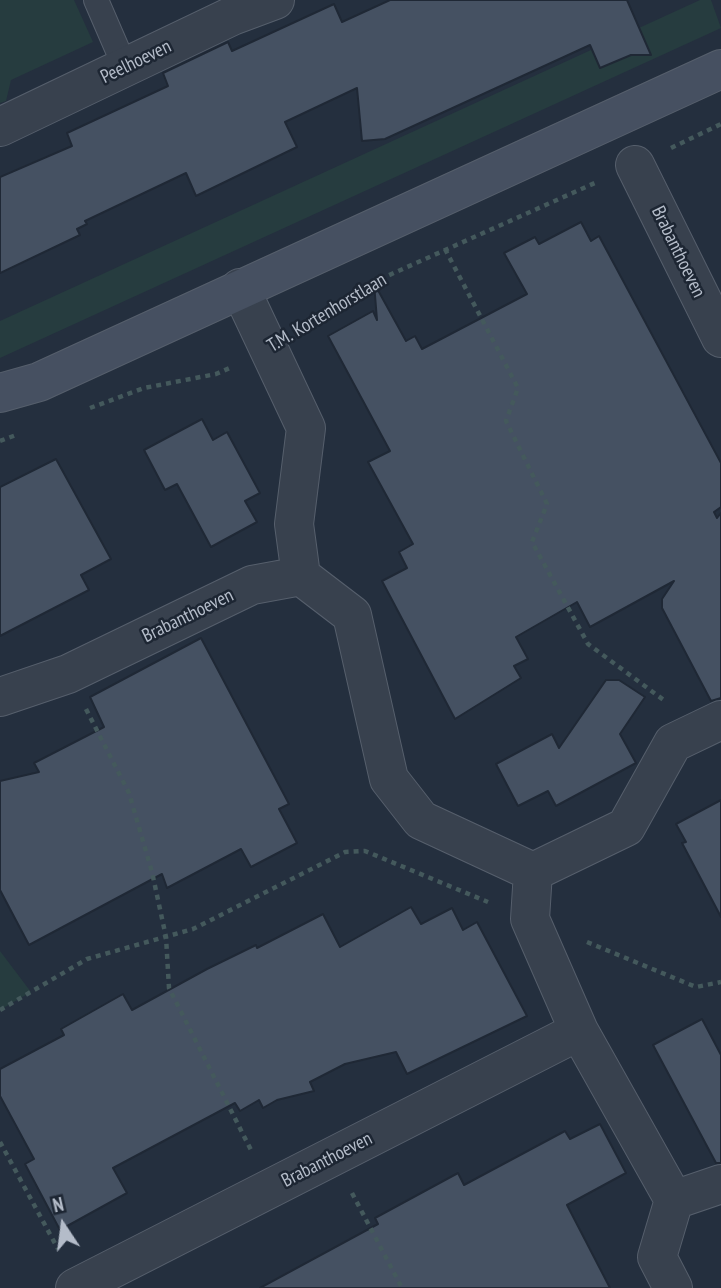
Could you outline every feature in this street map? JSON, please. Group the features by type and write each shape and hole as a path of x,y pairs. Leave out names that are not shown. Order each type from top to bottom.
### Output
{"street":[{"name":"Peelhoeven","path":"0,127 125,67 229,8 275,0"},
{"path":"0,393 39,382 721,69"},
{"name":"Brabanthoeven","path":"635,165 721,338"},
{"path":"240,288 306,428 294,524 301,576 352,615 389,779 421,820 533,872"},
{"name":"Brabanthoeven","path":"0,697 68,674 252,585 301,576"},
{"path":"533,872 626,827 673,743 712,724"},
{"path":"533,872 530,919 579,1031 674,1199 657,1257 673,1288"},
{"name":"Brabanthoeven","path":"76,1287 579,1031"},
{"path":"674,1199 721,1184"}],"lane":[{"path":"96,0 125,67"}],"path":[{"name":"T.M. Kortenhorstlaan","path":"79,412 144,388 216,374 269,350 368,285 721,124"},
{"path":"445,249 519,388 506,421 547,504 532,542 588,644 712,724"},
{"path":"0,441 26,431"},
{"path":"68,674 129,793 152,872 166,937 169,988 270,1189"},
{"path":"0,1010 88,959 193,929 345,852 365,852 695,987 721,982"},
{"path":"0,1142 76,1287"},
{"path":"334,1157 402,1288"}],"green space":[{"path":"0,0 74,0 93,42 11,80 6,101 0,103"},
{"path":"700,0 711,0 721,28 0,358 0,321"},
{"path":"0,951 31,992 0,1010"}],"building":[{"path":"390,0 627,0 651,55 631,55 600,68 590,45 385,139 362,141 357,88 285,122 297,147 196,196 186,173 85,221 87,224 77,229 80,235 0,273 0,177 72,146 67,133 168,86 163,73 228,42 232,51 334,4 342,22"},
{"path":"581,222 591,241 599,236 721,463 721,507 714,512 717,518 721,513 721,698 711,701 662,608 662,599 674,581 590,627 577,602 516,637 528,659 514,666 521,678 455,719 382,581 407,568 399,552 413,544 368,462 390,451 328,336 373,311 377,320 374,283 406,341 415,336 422,349 527,294 504,253 535,237 539,244"},
{"path":"202,419 213,440 227,432 260,493 245,501 257,522 211,547 177,484 165,490 144,450"},
{"path":"56,459 111,559 81,575 89,590 0,636 0,487"},
{"path":"201,638 289,804 279,809 297,843 251,867 241,849 167,888 162,874 29,945 0,890 0,781 39,772 34,763 104,727 90,697"},
{"path":"606,680 619,680 645,697 620,734 636,763 556,806 548,791 518,806 496,764 552,734 559,748"},
{"path":"721,800 721,917 682,843 686,842 676,824"},
{"path":"411,907 421,924 452,908 463,930 477,922 527,1016 407,1074 396,1052 345,1064 310,1082 314,1091 277,1100 263,1108 259,1100 240,1111 235,1103 113,1168 127,1193 60,1230 25,1164 34,1159 0,1096 0,1069 64,1035 61,1029 123,994 132,1010 207,969 256,945 257,948 323,914 340,947"},
{"path":"702,1019 721,1055 721,1163 716,1163 653,1045"},
{"path":"600,1124 626,1173 567,1205 610,1288 260,1288 378,1224 375,1218 458,1173 464,1185 565,1131 570,1139"}]}
